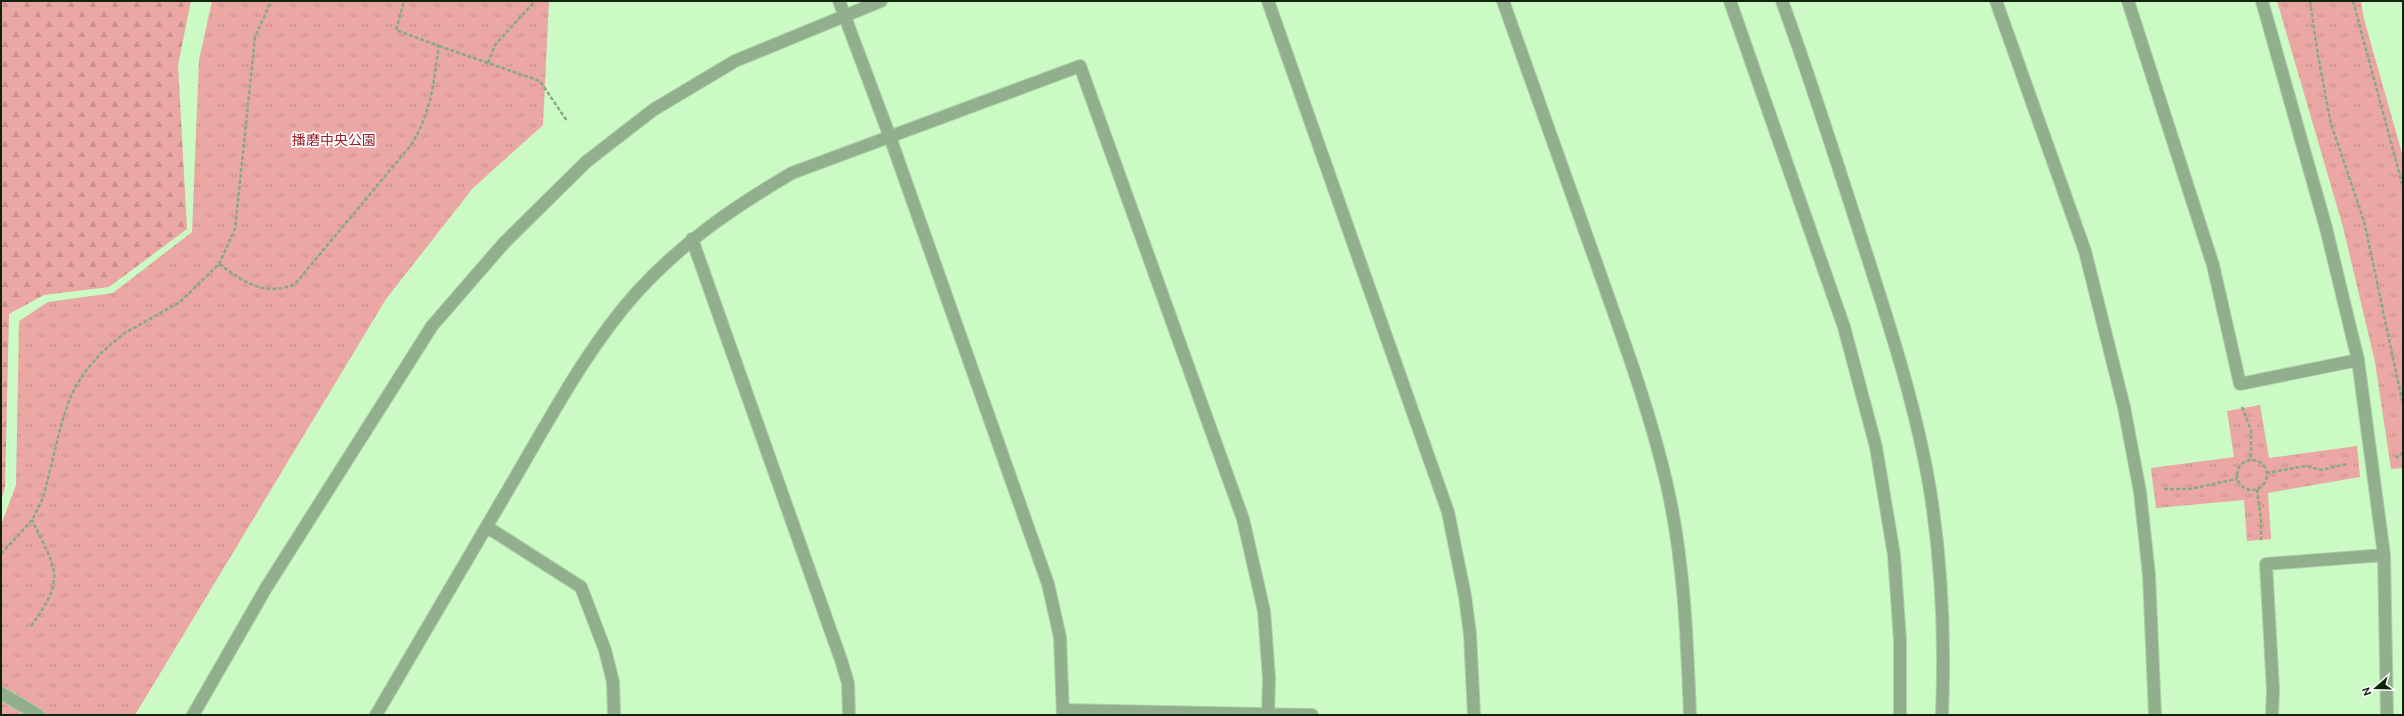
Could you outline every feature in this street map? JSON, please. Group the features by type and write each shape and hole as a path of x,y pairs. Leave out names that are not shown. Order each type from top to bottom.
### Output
{"street":[{"path":"840,1 890,137 1048,584 1060,637 1063,712 1312,715"},
{"path":"193,715 266,588 432,326 504,243 586,162 653,110 736,61 844,15 881,1"},
{"path":"1269,1 1448,512 1465,596 1470,634 1474,715"},
{"path":"1503,1 1623,338 1656,441 1672,513 1682,577 1687,622 1690,715"},
{"path":"1730,1 1844,327 1876,447 1894,555 1900,640 1900,715"},
{"path":"1782,1 1884,309 1912,410 1930,490 1944,648 1942,715"},
{"path":"1996,1 2085,251 2124,408 2140,492 2149,575 2155,715"},
{"path":"2128,1 2213,265 2240,384 2358,360"},
{"path":"2262,1 2326,228 2358,360 2384,555 2387,715"},
{"path":"376,715 542,431 601,338 637,292 692,239 740,205 792,174 1080,66 1243,519 1264,611 1268,651 1268,715"},
{"path":"692,239 841,660 848,683 849,715"},
{"path":"487,527 581,587 605,650 613,682 614,715"},
{"path":"2272,715 2273,690 2266,564 2384,555"},
{"path":"1,693 38,715"}],"path":[{"path":"1,554 32,520 43,498 62,422 71,396 84,373 100,354 123,334 180,302 219,264 234,229 255,37 271,1"},
{"path":"404,1 396,30 540,81 567,121"},
{"path":"488,63 495,45 535,1"},
{"path":"2310,1 2318,56 2331,124 2364,221 2403,405"},
{"path":"2353,1 2403,187"},
{"path":"219,264 239,279 271,291 282,290 295,284 411,145 424,125 430,105 439,46"},
{"path":"2240,384 2243,414 2251,430 2251,460"},
{"path":"2266,473 2306,466 2327,469 2354,460 2372,459"},
{"path":"2237,479 2238,469 2241,465 2251,460"},
{"path":"2237,479 2247,489 2257,489 2264,483 2266,473 2262,465 2251,460"},
{"path":"2140,492 2189,489 2237,479"},
{"path":"2257,489 2261,520 2260,538 2266,564"},
{"path":"31,626 46,605 56,583 54,566 32,520"}],"green space":[{"path":"1,1 191,1 178,65 187,229 109,287 44,295 9,314 5,487 1,501"},
{"name":"播磨中央公園","path":"212,1 549,1 543,125 473,188 386,299 135,715 1,715 1,525 16,485 19,321 48,302 113,293 192,232 199,60"},
{"path":"2277,1 2361,1 2364,19 2403,157 2403,468 2391,469 2375,362 2343,227"},
{"path":"2260,405 2269,458 2357,446 2360,477 2268,493 2271,539 2247,541 2244,500 2156,508 2151,468 2234,457 2227,411"}]}
